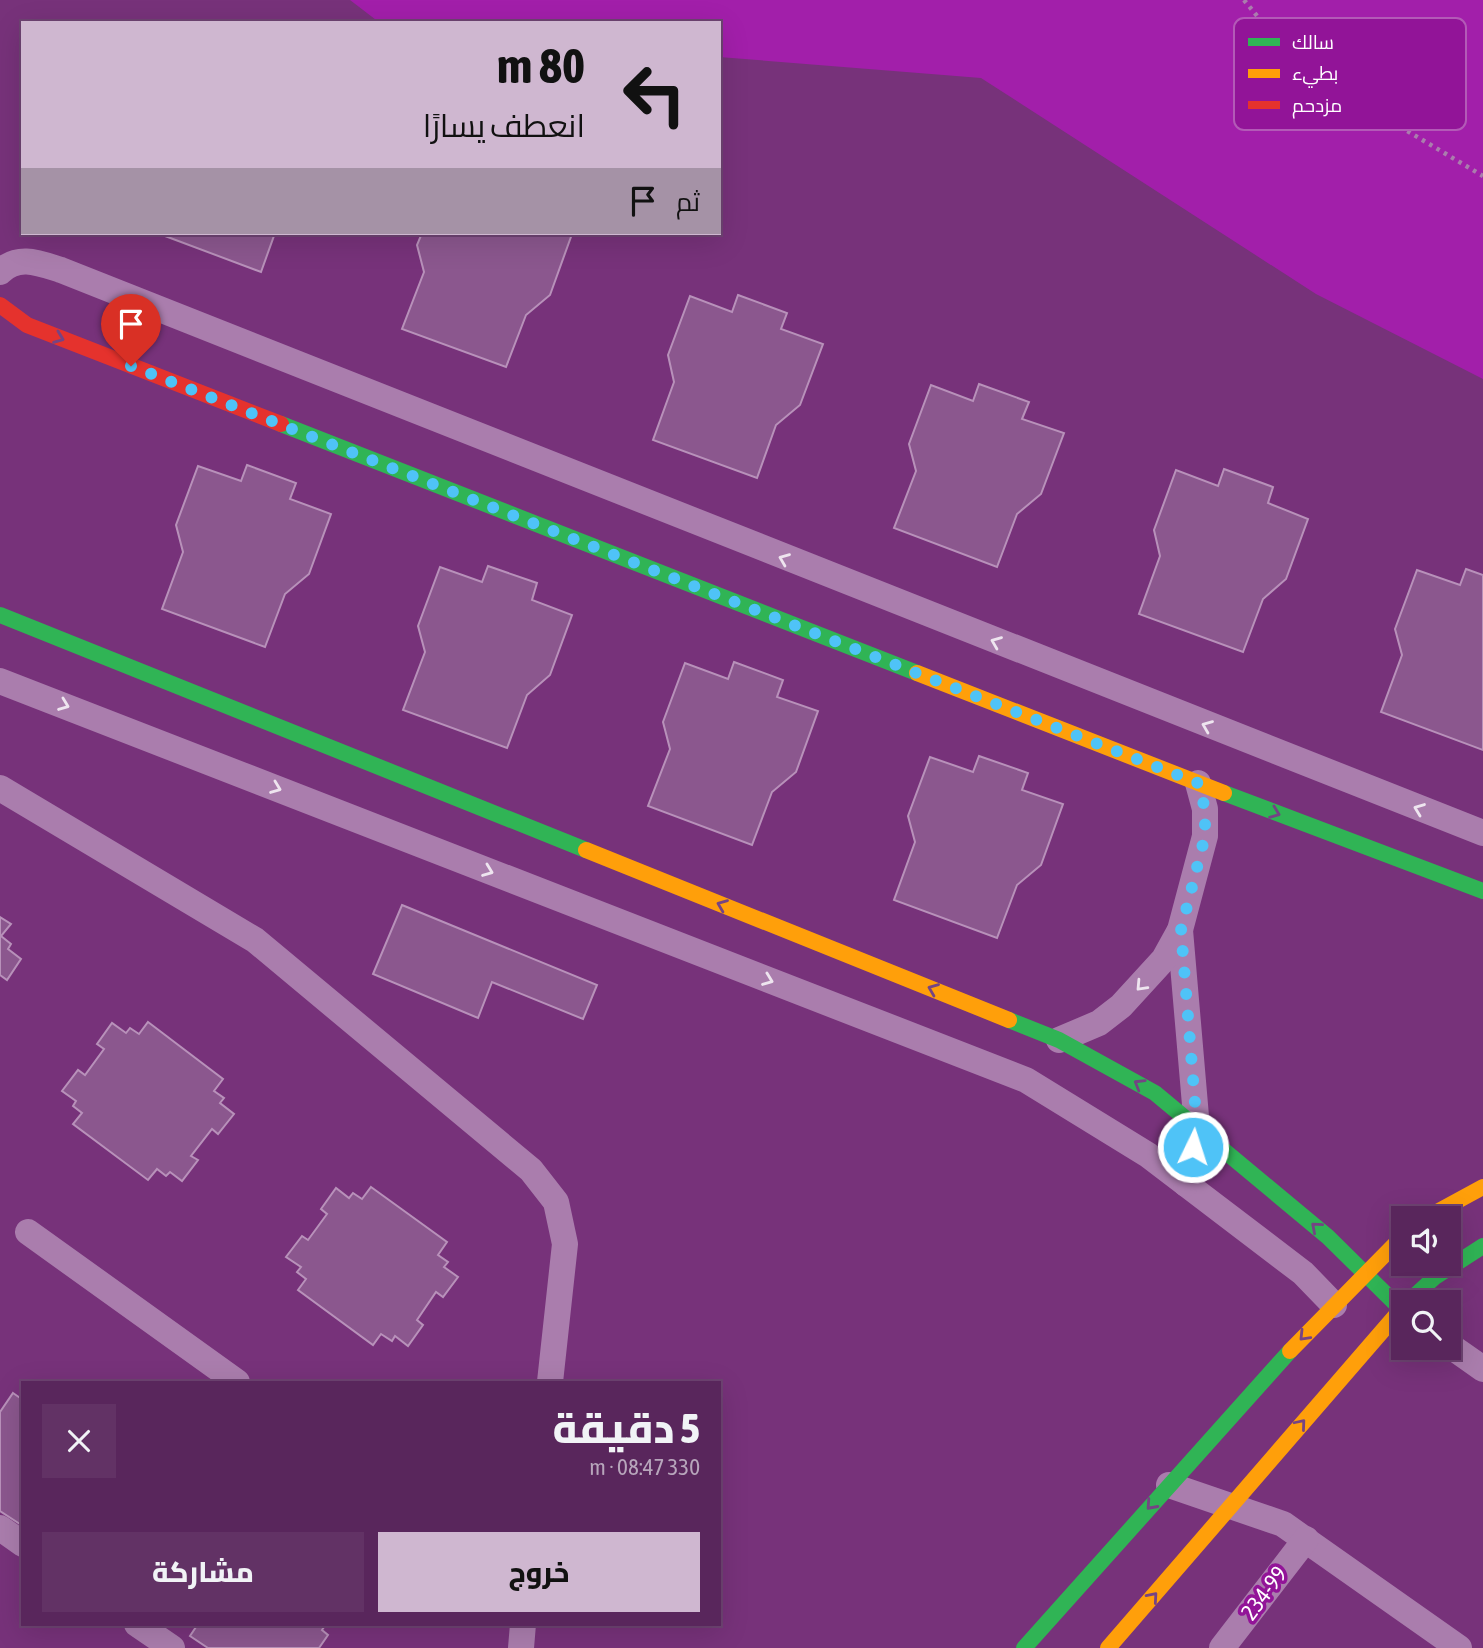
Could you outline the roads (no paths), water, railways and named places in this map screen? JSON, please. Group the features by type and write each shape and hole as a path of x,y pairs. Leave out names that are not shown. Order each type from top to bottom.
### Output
{"street":[{"path":"0,272 10,264 25,261 61,270 1483,833"},
{"path":"0,305 27,325 1248,803 1483,891"},
{"path":"0,615 1059,1040 1155,1093 1310,1222 1364,1275 1391,1297"},
{"path":"0,681 1026,1080 1113,1131 1186,1184 1297,1268 1334,1306"},
{"path":"1059,1040 1099,1023 1121,1006 1164,960 1181,930 1203,849 1205,809 1198,783"},
{"path":"0,788 255,940 531,1170 556,1202 565,1244 550,1381"},
{"path":"1203,849 1218,827 1248,803"},
{"path":"1181,930 1197,1128 1186,1184"},
{"path":"1448,1206 1483,1187"},
{"path":"28,1232 236,1381"},
{"path":"1422,1290 1435,1278 1483,1246"},
{"path":"1024,1648 1169,1485 1391,1248"},
{"path":"1108,1648 1391,1322"},
{"path":"1461,1353 1483,1369"},
{"path":"1169,1485 1283,1524 1459,1648"},
{"path":"0,1528 21,1543"},
{"name":"234-99","path":"1223,1648 1306,1539"},
{"path":"140,1626 172,1648"},
{"path":"522,1648 523,1626"}]}
